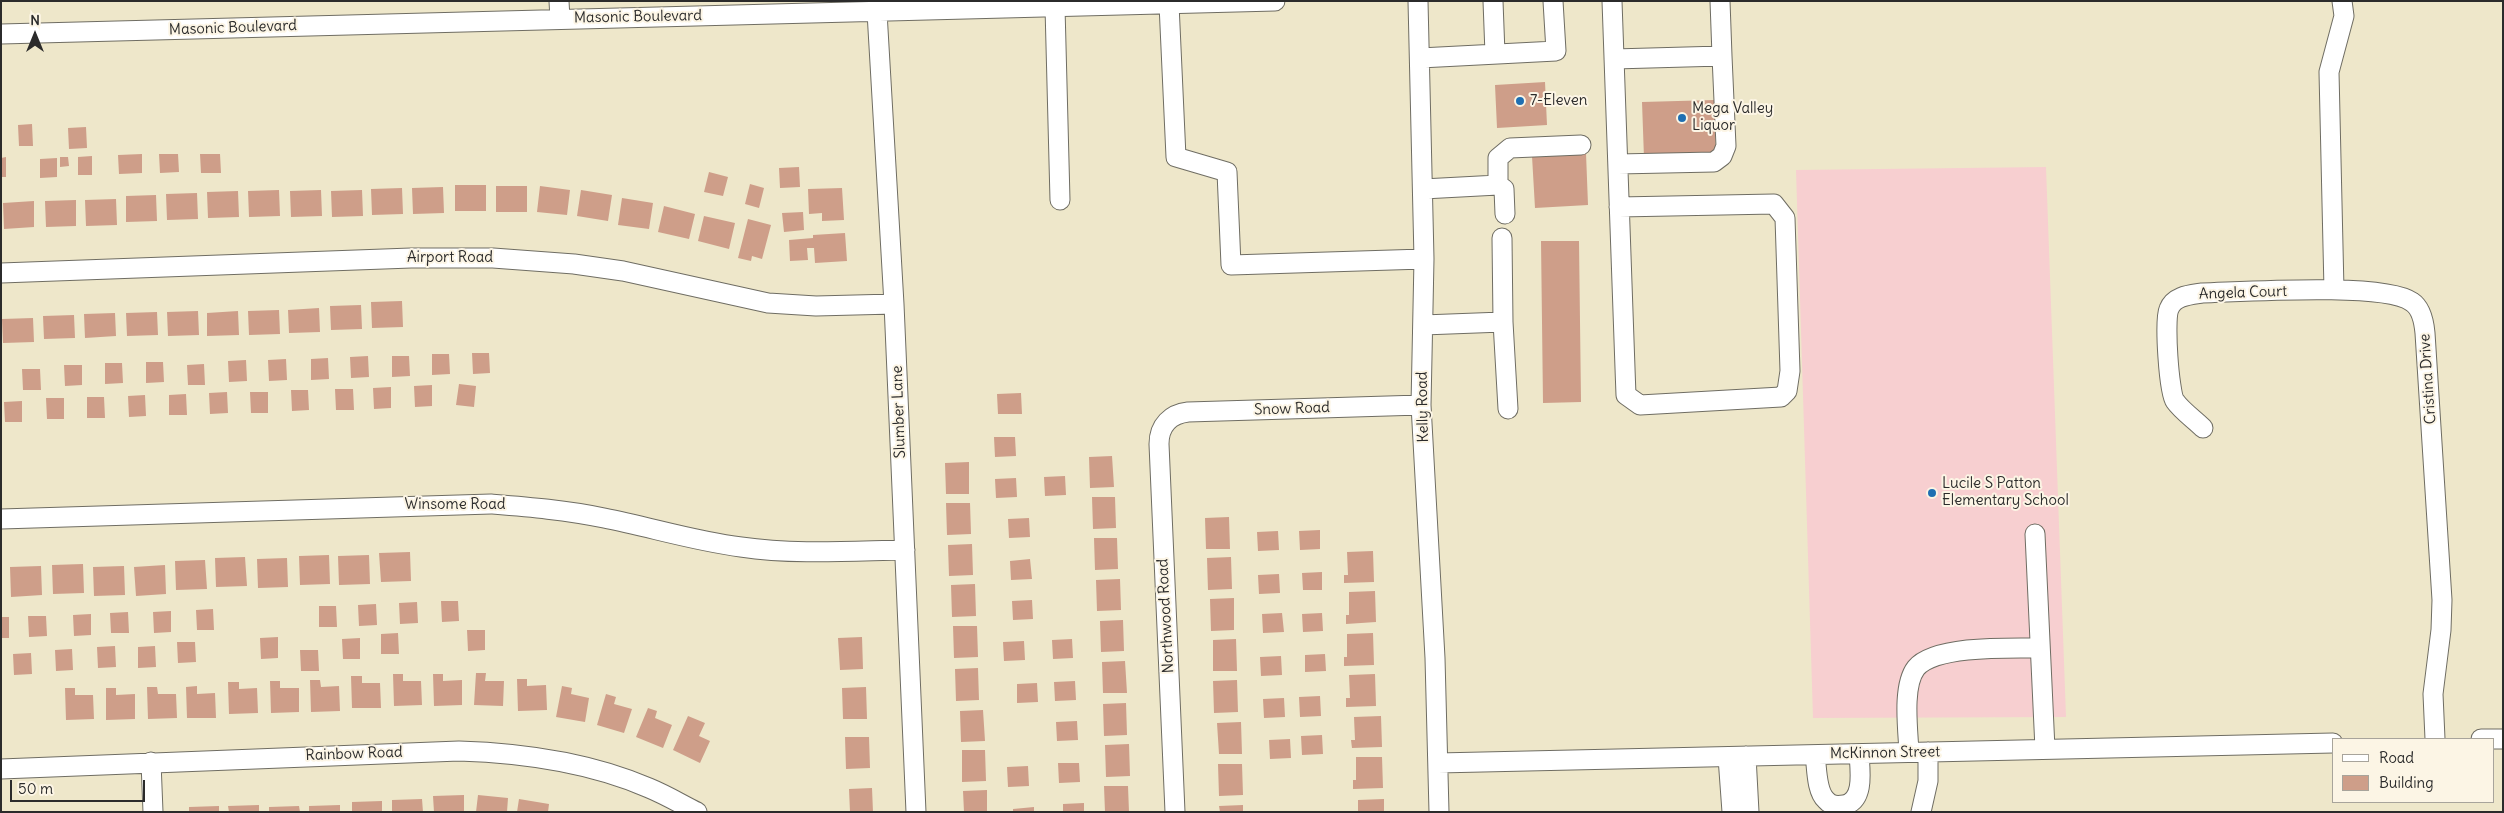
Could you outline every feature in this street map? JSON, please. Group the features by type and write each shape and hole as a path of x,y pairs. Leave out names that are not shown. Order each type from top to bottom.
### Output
{"street":[{"name":"Masonic Boulevard","path":"1,34 559,10 843,7 877,12 1275,1"},
{"name":"Kelly Road","path":"1418,1 1424,259 1421,406 1435,658 1440,812"},
{"path":"1493,1 1496,54"},
{"path":"1420,58 1556,51 1553,1"},
{"path":"1612,1 1619,207 1626,395 1640,405 1781,397 1787,391 1790,371 1785,218 1774,204 1619,207"},
{"path":"1618,164 1714,162 1722,156 1726,146 1720,1"},
{"path":"2334,290 2330,72 2344,16 2342,1"},
{"path":"1169,4 1176,156 1227,172 1231,265 1424,259"},
{"path":"1056,7 1060,200"},
{"name":"Slumber Lane","path":"877,12 894,304 916,812"},
{"path":"1614,59 1722,56"},
{"path":"1498,185 1498,158 1510,148 1581,145"},
{"path":"1422,189 1498,185 1504,189 1505,214"},
{"path":"1502,238 1503,322 1508,409"},
{"name":"Airport Road","path":"1,273 411,258 493,258 574,264 623,271 768,303 816,306 894,304"},
{"name":"Angela Court","path":"2203,428 2174,400 2165,326 2169,309 2175,301 2185,296 2202,293 2334,290"},
{"name":"Cristina Drive","path":"2334,290 2381,292 2404,298 2413,302 2424,322 2442,600 2441,630 2433,694 2435,738"},
{"path":"1423,325 1503,322"},
{"name":"Snow Road","path":"1167,421 1180,413 1188,412 1421,406"},
{"name":"Northwood Road","path":"1167,421 1160,434 1159,444 1175,812"},
{"name":"Winsome Road","path":"1,519 491,504 538,507 603,518 699,541 744,548 788,551 904,550"},
{"path":"2035,534 2046,749"},
{"path":"1909,752 1907,704 1909,686 1916,668 1948,652 2040,648"},
{"name":"McKinnon Street","path":"1438,763 2332,743"},
{"name":"Rainbow Road","path":"1,769 459,751 514,753 588,767 649,788 697,812"},
{"path":"1921,812 1928,781 1928,752"},
{"path":"1814,755 1820,788 1825,800 1836,806 1858,804 1860,782 1859,754"},
{"path":"1732,812 1737,756"},
{"path":"1737,756 1749,812"},
{"path":"151,762 153,812"}],"shaded area":[{"name":"Lucile S Patton Elementary School","path":"2046,167 2066,717 1813,718 1796,170"}],"building":[{"path":"1545,82 1547,125 1497,128 1495,85"},
{"path":"1714,100 1716,156 1644,158 1642,102"},
{"path":"32,124 33,146 19,146 18,125"},
{"path":"86,127 87,148 69,149 68,128"},
{"path":"1586,153 1588,205 1535,208 1532,156"},
{"path":"142,154 142,173 119,174 118,155"},
{"path":"159,154 178,154 179,172 160,173"},
{"path":"200,154 220,154 221,173 201,173"},
{"path":"92,156 92,175 78,175 78,157"},
{"path":"6,157 6,177 1,177 1,158"},
{"path":"60,157 68,157 69,166 60,167"},
{"path":"57,158 57,177 40,178 40,159"},
{"path":"799,167 800,187 780,188 779,168"},
{"path":"709,172 728,177 723,196 704,192"},
{"path":"750,184 764,188 759,208 745,204"},
{"path":"455,185 486,185 486,211 455,211"},
{"path":"496,186 527,186 527,212 496,212"},
{"path":"540,186 570,190 567,215 537,212"},
{"path":"443,187 444,213 413,214 412,188"},
{"path":"402,188 403,214 372,215 371,189"},
{"path":"842,188 844,220 822,221 822,213 809,214 808,189"},
{"path":"279,190 280,216 249,217 248,191"},
{"path":"321,190 322,216 291,217 290,191"},
{"path":"362,190 363,216 332,217 331,191"},
{"path":"581,190 612,195 608,221 577,216"},
{"path":"238,191 239,217 208,218 207,192"},
{"path":"197,193 198,219 167,220 166,194"},
{"path":"156,195 157,221 126,222 126,196"},
{"path":"622,198 653,203 649,229 618,225"},
{"path":"116,199 117,225 86,226 85,200"},
{"path":"76,200 76,226 46,227 45,201"},
{"path":"34,201 34,227 4,229 3,203"},
{"path":"664,206 695,214 689,239 658,232"},
{"path":"803,212 804,230 784,232 782,213"},
{"path":"704,216 735,223 729,249 698,241"},
{"path":"748,219 771,225 762,259 752,256 751,261 738,258"},
{"path":"845,233 847,261 815,263 814,248 807,248 808,260 790,261 789,240 813,238 813,235"},
{"path":"1541,241 1579,241 1581,402 1543,403"},
{"path":"402,301 403,327 372,328 371,302"},
{"path":"361,305 362,329 331,330 330,306"},
{"path":"319,308 320,332 289,333 288,310"},
{"path":"279,310 280,334 249,335 248,311"},
{"path":"198,311 199,335 168,336 167,312"},
{"path":"238,311 239,335 207,336 207,313"},
{"path":"157,312 158,335 127,336 126,313"},
{"path":"115,313 116,336 85,338 84,314"},
{"path":"74,315 75,338 44,339 43,316"},
{"path":"33,318 34,342 3,343 2,319"},
{"path":"472,353 489,353 490,373 473,374"},
{"path":"432,354 449,354 450,374 432,375"},
{"path":"368,356 369,377 351,378 350,357"},
{"path":"392,356 409,356 410,376 392,377"},
{"path":"328,358 329,379 311,380 311,359"},
{"path":"286,359 287,380 269,381 268,360"},
{"path":"246,360 247,381 229,382 228,361"},
{"path":"146,362 163,362 164,382 146,383"},
{"path":"105,363 122,363 123,383 105,384"},
{"path":"204,364 205,385 188,385 187,365"},
{"path":"64,365 82,365 82,385 65,386"},
{"path":"22,369 40,369 41,390 23,390"},
{"path":"459,384 476,386 474,407 456,405"},
{"path":"432,385 432,406 415,407 414,386"},
{"path":"391,387 391,408 374,409 373,388"},
{"path":"335,389 353,389 354,410 336,410"},
{"path":"291,390 308,390 309,410 292,411"},
{"path":"227,392 228,413 210,414 209,393"},
{"path":"250,392 268,392 268,413 251,413"},
{"path":"1021,393 1022,414 998,414 997,394"},
{"path":"186,394 187,415 169,415 169,395"},
{"path":"145,395 146,416 129,417 128,396"},
{"path":"87,397 104,397 105,418 87,418"},
{"path":"46,398 64,398 64,419 47,419"},
{"path":"22,401 22,422 5,422 4,402"},
{"path":"994,437 1015,437 1016,456 995,457"},
{"path":"1112,456 1114,487 1090,488 1089,457"},
{"path":"969,462 969,494 946,494 945,463"},
{"path":"1065,476 1066,495 1045,496 1044,477"},
{"path":"1016,478 1017,497 996,498 995,479"},
{"path":"1092,497 1115,497 1116,528 1093,529"},
{"path":"946,503 970,503 971,534 947,535"},
{"path":"1229,517 1230,549 1206,549 1205,518"},
{"path":"1029,518 1030,537 1009,538 1008,519"},
{"path":"1320,530 1320,549 1300,550 1299,531"},
{"path":"1278,531 1279,550 1258,551 1257,532"},
{"path":"1094,538 1117,538 1118,569 1095,570"},
{"path":"972,544 973,575 949,576 948,545"},
{"path":"1373,551 1374,582 1344,583 1344,575 1348,575 1347,552"},
{"path":"410,552 411,581 381,582 379,553"},
{"path":"329,555 330,584 300,585 299,556"},
{"path":"369,555 370,584 339,585 338,556"},
{"path":"245,557 247,586 216,587 215,558"},
{"path":"1231,557 1232,589 1208,590 1207,558"},
{"path":"287,558 288,587 258,588 257,559"},
{"path":"1030,559 1032,579 1011,580 1010,561"},
{"path":"205,560 207,589 176,590 175,561"},
{"path":"83,564 84,593 53,594 52,565"},
{"path":"165,565 166,594 136,596 134,567"},
{"path":"41,566 42,595 11,597 10,567"},
{"path":"124,566 125,595 94,596 93,567"},
{"path":"1322,572 1322,590 1303,590 1302,573"},
{"path":"1279,574 1280,593 1259,594 1258,575"},
{"path":"1120,579 1121,610 1097,611 1096,580"},
{"path":"975,584 976,616 952,617 951,585"},
{"path":"1375,591 1376,622 1346,624 1346,615 1349,615 1349,592"},
{"path":"1234,598 1234,630 1211,631 1210,599"},
{"path":"1032,600 1033,619 1013,620 1012,601"},
{"path":"441,601 458,601 459,621 442,622"},
{"path":"417,602 418,623 400,624 399,603"},
{"path":"376,604 377,625 359,626 358,605"},
{"path":"319,606 336,606 337,627 319,627"},
{"path":"213,609 214,630 197,630 196,610"},
{"path":"171,611 171,632 154,633 153,612"},
{"path":"128,612 129,633 111,633 110,613"},
{"path":"1282,613 1284,632 1263,633 1262,614"},
{"path":"1322,613 1323,631 1303,632 1302,614"},
{"path":"91,614 91,635 74,636 73,615"},
{"path":"28,616 46,616 47,636 29,637"},
{"path":"1,617 9,617 9,638 1,638"},
{"path":"1123,620 1124,651 1101,652 1100,621"},
{"path":"953,626 977,626 978,657 954,658"},
{"path":"467,630 485,630 485,650 468,651"},
{"path":"398,633 399,654 381,654 381,634"},
{"path":"1373,633 1374,665 1344,666 1344,657 1347,657 1347,634"},
{"path":"278,637 278,658 261,659 260,638"},
{"path":"862,637 863,669 840,670 838,638"},
{"path":"360,638 360,659 343,659 342,639"},
{"path":"1072,639 1073,658 1053,659 1052,640"},
{"path":"1236,639 1237,671 1213,671 1213,640"},
{"path":"1024,641 1025,660 1004,661 1003,642"},
{"path":"177,642 195,642 196,662 178,663"},
{"path":"115,646 116,667 98,668 97,647"},
{"path":"155,646 156,667 138,668 138,647"},
{"path":"72,649 73,670 56,671 55,650"},
{"path":"300,650 318,650 319,671 301,671"},
{"path":"31,653 32,674 14,675 13,654"},
{"path":"1325,654 1326,671 1305,672 1305,655"},
{"path":"1281,656 1282,675 1261,676 1260,657"},
{"path":"1125,661 1127,693 1103,693 1102,662"},
{"path":"978,668 979,700 956,701 955,669"},
{"path":"476,673 486,673 485,681 504,681 503,706 474,705"},
{"path":"393,674 403,674 403,681 421,681 422,705 394,706"},
{"path":"433,674 443,674 443,681 462,680 462,705 434,706"},
{"path":"1375,674 1376,706 1346,707 1346,698 1350,698 1349,675"},
{"path":"351,676 362,676 362,683 380,683 381,708 352,708"},
{"path":"517,679 527,679 527,686 546,685 547,710 518,711"},
{"path":"310,680 320,680 321,687 339,686 340,711 311,712"},
{"path":"1237,680 1238,712 1214,713 1213,681"},
{"path":"270,681 280,681 280,688 299,688 299,712 271,713"},
{"path":"1075,681 1076,700 1055,701 1054,682"},
{"path":"228,682 239,682 239,689 257,688 258,713 229,714"},
{"path":"1037,683 1038,702 1017,703 1017,684"},
{"path":"197,686 197,694 215,693 216,718 187,718 186,687"},
{"path":"562,686 572,688 571,694 589,698 585,722 556,717"},
{"path":"147,687 157,687 158,694 176,694 177,718 148,719"},
{"path":"866,687 867,719 843,719 842,688"},
{"path":"65,688 75,688 75,695 93,695 94,719 66,720"},
{"path":"106,688 116,688 116,695 135,694 135,719 106,720"},
{"path":"606,694 616,697 614,704 632,709 624,733 597,725"},
{"path":"1320,696 1321,716 1300,717 1299,697"},
{"path":"1284,698 1285,717 1264,718 1263,699"},
{"path":"1126,703 1127,735 1104,736 1103,704"},
{"path":"648,708 657,711 655,718 672,725 663,748 636,737"},
{"path":"983,710 985,741 961,742 960,711"},
{"path":"688,716 705,723 699,736 710,741 700,763 673,750"},
{"path":"1381,716 1382,747 1352,748 1351,740 1355,740 1354,717"},
{"path":"1077,721 1078,740 1057,741 1056,722"},
{"path":"1241,722 1242,754 1219,754 1217,723"},
{"path":"1322,735 1323,754 1302,755 1301,736"},
{"path":"845,737 869,737 870,768 846,769"},
{"path":"1290,739 1291,758 1270,759 1269,740"},
{"path":"1129,744 1130,776 1106,777 1105,745"},
{"path":"962,750 985,750 986,781 962,782"},
{"path":"1356,757 1382,757 1383,788 1353,789 1353,780 1356,780"},
{"path":"1058,763 1079,763 1080,782 1059,783"},
{"path":"1218,764 1242,764 1243,795 1219,796"},
{"path":"1028,766 1029,786 1008,787 1007,767"},
{"path":"1104,786 1128,786 1129,812 1105,812"},
{"path":"872,788 873,812 850,812 849,789"},
{"path":"987,790 987,812 964,812 963,791"},
{"path":"464,795 464,812 434,812 433,796"},
{"path":"478,795 508,798 507,812 476,812"},
{"path":"422,799 423,812 392,812 392,800"},
{"path":"519,799 549,804 548,812 517,812"},
{"path":"1384,799 1384,812 1358,812 1358,800"},
{"path":"382,801 382,812 352,812 352,802"},
{"path":"1084,803 1084,812 1063,812 1063,804"},
{"path":"259,805 259,812 229,812 228,806"},
{"path":"340,805 340,812 309,812 309,806"},
{"path":"1243,805 1243,812 1220,812 1219,806"},
{"path":"219,806 219,812 189,812 189,807"},
{"path":"299,806 300,812 269,812 269,807"},
{"path":"1034,807 1034,812 1013,812 1013,809"}],"place":[{"name":"7-Eleven","path":"1520,101"},
{"name":"Mega Valley Liquor","path":"1682,118"},
{"name":"Lucile S Patton Elementary School","path":"1932,493"}]}
